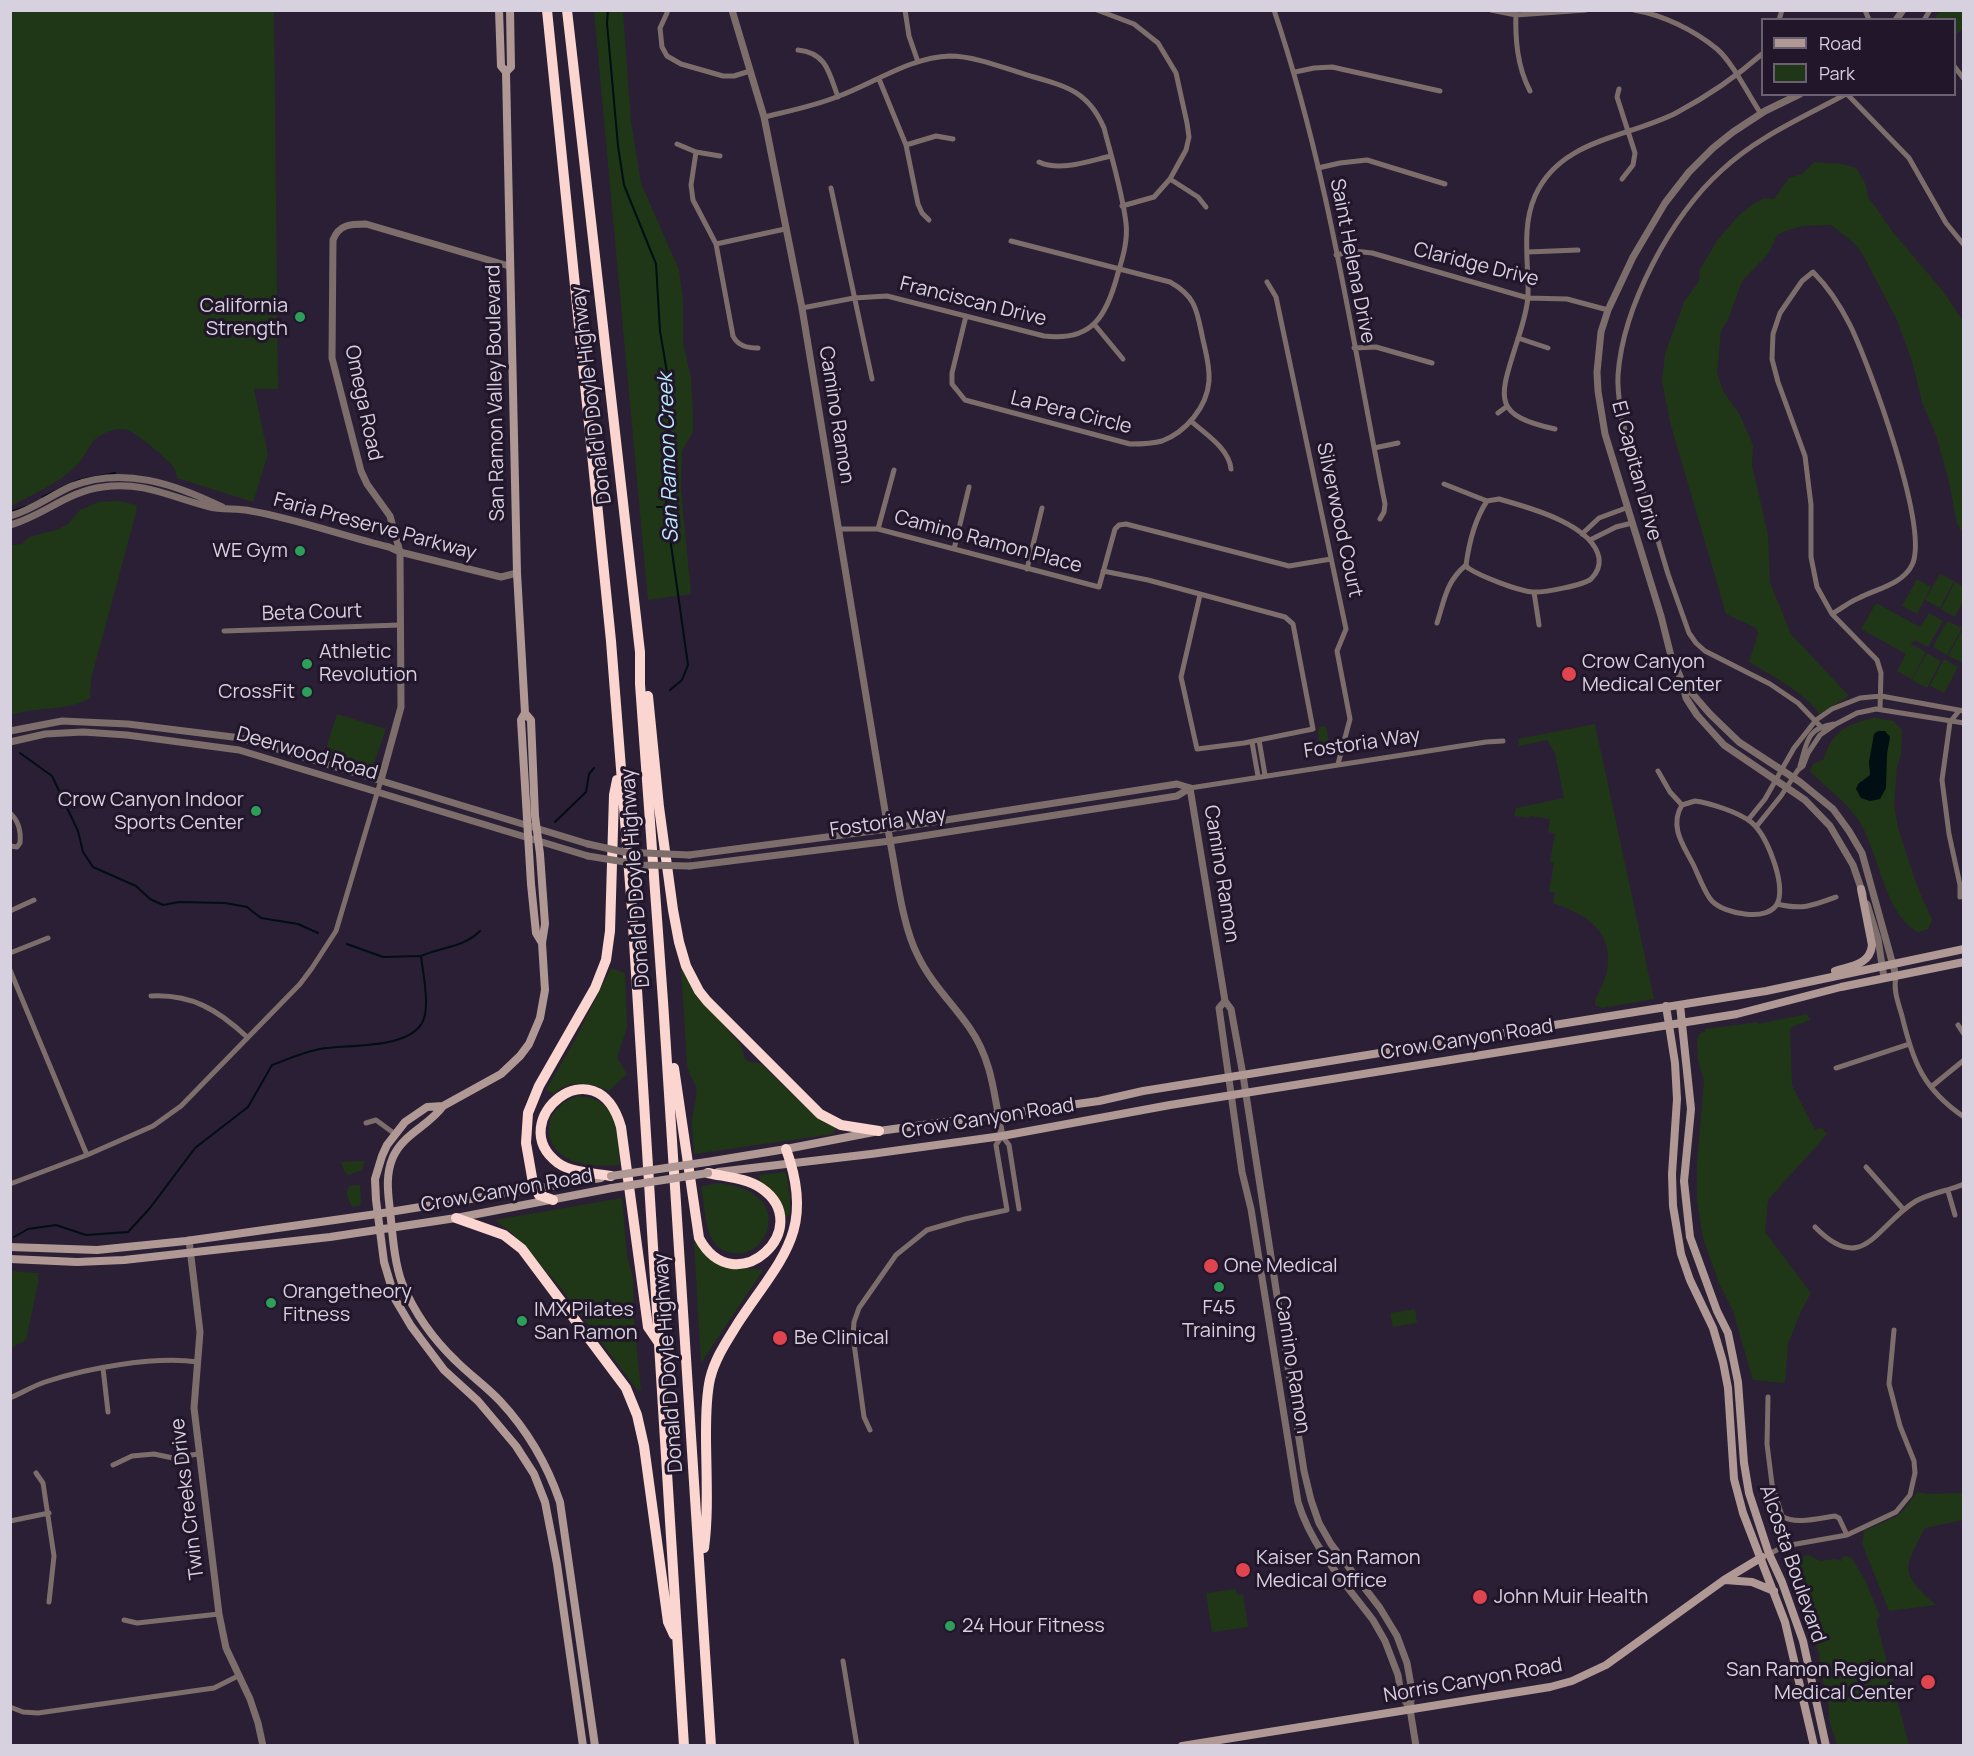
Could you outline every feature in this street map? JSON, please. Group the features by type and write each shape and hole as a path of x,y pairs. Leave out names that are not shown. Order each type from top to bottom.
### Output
{"highway":[{"name":"Donald D Doyle Highway","path":"546,10 611,641 632,909 684,1746"},
{"name":"Donald D Doyle Highway","path":"567,10 640,652 640,684 663,1001 711,1746"},
{"path":"640,652 646,672 661,817 676,930 682,955 692,978 707,1001 820,1114 841,1125 879,1131"},
{"path":"553,1200 540,1195 534,1187 526,1143 528,1113 539,1086 595,988 606,960 609,946 614,795 620,768"},
{"path":"663,1001 671,1025 675,1076 699,1238 704,1247 720,1260 741,1264 760,1258 775,1243 778,1234 780,1215 776,1205 770,1195 760,1187 708,1167"},
{"path":"611,1176 569,1168 549,1154 544,1143 542,1122 545,1112 562,1095 584,1089 595,1092 613,1105 618,1114 648,1327 660,1346"},
{"path":"700,1575 705,1539 706,1412 710,1380 726,1342 791,1242 798,1208 795,1173 786,1149"},
{"path":"456,1218 504,1234 522,1249 626,1388 637,1414 644,1446 668,1622 677,1642"}],"main road":[{"name":"San Ramon Valley Boulevard","path":"499,10 501,66 506,72 517,573 525,713 521,720 532,895 536,933 542,943"},
{"name":"San Ramon Valley Boulevard","path":"506,72 511,67 510,10"},
{"name":"San Ramon Valley Boulevard","path":"525,713 531,720 545,924 542,943 545,980 540,1018 529,1044 501,1074 443,1106 427,1107 413,1115 394,1134 377,1169 375,1185 384,1262 395,1299 411,1326 444,1370 477,1401 516,1446 534,1474 542,1494 557,1564 583,1746"},
{"path":"1808,981 1825,973 1860,964 1870,955 1872,945 1861,890"},
{"path":"532,895 537,904 540,924 545,924"},
{"name":"Crow Canyon Road","path":"10,1259 79,1262 124,1260 379,1230 456,1218 612,1188 786,1149 879,1131 1099,1101 1143,1091 1766,991 1964,949"},
{"name":"Crow Canyon Road","path":"10,1246 97,1250 189,1240 377,1214 611,1176 708,1167 791,1163 1002,1136 1170,1105 1759,1009 1884,978 1964,962"},
{"name":"Alcosta Boulevard","path":"1680,1005 1691,1109 1684,1181 1688,1226 1717,1311 1728,1333 1735,1359 1744,1463 1749,1493 1769,1554 1782,1582 1803,1641 1826,1746"},
{"name":"Alcosta Boulevard","path":"1666,1006 1675,1063 1677,1099 1672,1174 1676,1226 1681,1254 1690,1280 1713,1328 1723,1362 1728,1388 1734,1479 1743,1513 1774,1591 1795,1659 1814,1746"},
{"name":"San Ramon Valley Boulevard","path":"443,1106 438,1115 409,1134 393,1157 387,1177 392,1228 401,1281 422,1319 455,1360 513,1415 551,1474 560,1502 595,1746"},
{"name":"Norris Canyon Road","path":"1182,1746 1236,1741 1410,1709 1550,1687 1596,1671 1633,1647 1724,1580 1769,1554"},
{"path":"1724,1580 1752,1582 1774,1591"}],"street":[{"name":"Camino Ramon","path":"732,10 764,117 802,309 890,841 906,918 917,954 930,977 970,1028 983,1053 992,1074 1002,1136"},
{"path":"905,10 909,36 918,62"},
{"path":"1097,10 1134,24 1158,43 1176,73 1189,137 1179,165 1154,197 1122,206"},
{"name":"Saint Helena Drive","path":"1274,10 1295,72 1318,168 1385,504 1380,519"},
{"path":"1491,10 1516,13 1586,10"},
{"path":"1634,10 1678,24 1718,50 1761,114"},
{"path":"667,13 660,28 662,47 667,56 681,64 723,76 750,71"},
{"path":"1516,13 1516,48 1522,75 1530,91"},
{"path":"798,50 818,55 825,63 838,97"},
{"path":"1555,429 1532,424 1515,416 1506,407 1503,396 1527,298 1526,235 1528,217 1535,196 1546,177 1558,164 1580,149 1675,113 1736,75 1761,55"},
{"name":"Franciscan Drive","path":"764,117 838,97 918,62 952,56 1062,85 1077,92 1092,105 1104,128 1126,223 1126,243 1111,299 1104,313 1094,324 1067,337 1057,338 887,296 854,298 802,309"},
{"path":"1295,72 1332,67 1440,91"},
{"path":"879,80 906,145 918,204 922,213 929,220"},
{"path":"1618,89 1617,97 1635,153 1633,165 1622,179"},
{"name":"El Capitan Drive","path":"1796,96 1733,132 1689,172 1671,195 1638,247 1608,310 1601,332 1598,392 1605,434 1626,508 1686,698 1697,715 1724,745 1805,800 1830,826 1853,865 1878,939 1884,978"},
{"path":"1823,728 1806,710 1770,684 1705,651 1689,633 1668,574 1622,420 1618,398 1618,375 1628,320 1665,243 1701,192 1723,169 1757,142 1843,96"},
{"path":"1849,96 1909,158 1946,223 1964,246"},
{"path":"906,145 936,136 953,139"},
{"path":"677,144 696,152 720,156"},
{"path":"696,152 691,185 693,200 716,244 733,336 742,345 758,348"},
{"path":"1039,162 1047,166 1057,166 1111,156"},
{"path":"1318,168 1367,160 1444,184"},
{"path":"1170,179 1198,197 1206,207"},
{"path":"831,188 872,379"},
{"name":"Omega Road","path":"381,780 400,706 400,552 390,516 367,484 361,471 332,358 333,240 335,234 343,226 366,224 509,266"},
{"path":"716,244 785,229"},
{"name":"La Pera Circle","path":"966,316 952,373 952,384 965,400 1130,444 1163,441 1179,432 1198,411 1209,383 1209,366 1196,307 1191,297 1170,282 1011,241"},
{"path":"1528,252 1578,250"},
{"name":"Claridge Drive","path":"1336,255 1354,251 1372,253 1527,298 1567,299 1608,310"},
{"path":"1832,614 1857,598 1900,579 1908,572 1916,554 1916,543 1900,463 1871,375 1850,325 1836,301 1813,272 1802,281 1780,314 1773,334 1772,359 1805,456 1811,505 1813,572 1817,587 1832,614 1877,660 1881,673 1880,709"},
{"name":"Silverwood Court","path":"1267,282 1276,297 1346,629 1337,651 1350,719 1338,764"},
{"path":"1094,324 1123,359"},
{"path":"1518,338 1548,348"},
{"path":"1354,348 1376,347 1432,363"},
{"path":"1498,413 1506,407"},
{"path":"1191,421 1225,452 1231,469"},
{"path":"1374,448 1398,443"},
{"path":"878,529 894,470"},
{"name":"Faria Preserve Parkway","path":"10,516 35,507 72,486 100,478 115,477 131,477 158,482 224,508"},
{"path":"1444,484 1487,501 1499,499 1555,518 1590,540 1599,560 1594,576 1589,581 1534,592 1482,575 1466,565"},
{"name":"Faria Preserve Parkway","path":"10,525 36,516 73,495 108,486 144,487 159,490 193,503 214,508 251,511 289,520 400,552 501,577 517,573"},
{"path":"954,549 969,487"},
{"path":"1437,623 1454,575 1466,565 1468,550 1481,509 1487,501"},
{"path":"1027,569 1042,508"},
{"path":"1581,534 1599,518 1626,508"},
{"path":"1590,540 1632,522"},
{"name":"Camino Ramon Place","path":"838,529 878,529 1099,587 1115,529 1119,525 1126,524 1288,566 1331,559"},
{"path":"1103,572 1148,580 1286,617 1293,624 1313,729 1252,742 1197,749 1181,677 1200,595"},
{"path":"1534,592 1539,625"},
{"name":"Beta Court","path":"224,631 400,625"},
{"name":"El Capitan Drive","path":"1682,681 1710,714 1739,742 1794,777 1833,809 1862,853 1896,976"},
{"path":"1748,820 1783,770 1794,748 1816,720 1832,709 1860,699 1881,696 1961,711"},
{"path":"1756,827 1803,766 1823,728 1857,713 1880,709 1964,723"},
{"path":"1960,897 1960,885 1949,834 1942,780 1950,722 1961,711"},
{"name":"Deerwood Road","path":"10,730 62,721 160,727 241,738 588,844"},
{"name":"Deerwood Road","path":"10,742 45,734 83,732 186,742 239,750 588,856"},
{"path":"1259,740 1265,775"},
{"name":"Fostoria Way","path":"588,856 643,865 690,866 890,841 1177,796 1190,788 1258,776 1503,741"},
{"path":"1252,742 1258,776"},
{"path":"1254,755 1261,754"},
{"path":"1658,771 1670,792 1682,805"},
{"path":"10,1184 87,1155 153,1126 181,1106 306,976 336,931 381,780"},
{"name":"Fostoria Way","path":"588,844 624,852 689,855 888,829 1177,784 1190,788"},
{"name":"Camino Ramon","path":"1190,788 1225,1001 1230,1009 1243,1075 1311,1500 1319,1523 1331,1544 1380,1608 1397,1636 1407,1663 1412,1690 1410,1709 1416,1746"},
{"path":"1695,801 1708,803 1748,820 1756,827 1771,855 1778,876 1780,891 1777,904 1771,911 1762,915 1744,914 1712,901 1678,835 1675,822 1682,805 1695,801"},
{"path":"1058,802 1061,814"},
{"path":"10,813 17,822 21,835 17,847 10,846"},
{"path":"1777,904 1807,908 1836,897"},
{"path":"10,911 34,900"},
{"path":"10,953 48,938"},
{"path":"10,970 87,1155"},
{"path":"1896,976 1894,986 1909,1044 1919,1071 1949,1107 1964,1117"},
{"path":"1884,978 1894,986"},
{"path":"151,996 165,995 200,1002 230,1021 247,1037"},
{"name":"Camino Ramon","path":"1225,1001 1219,1008 1242,1172 1251,1209 1298,1502 1302,1517 1317,1545 1380,1631 1398,1675 1401,1694 1410,1709"},
{"path":"1958,1025 1964,1034"},
{"path":"1836,1068 1909,1044"},
{"path":"1931,1087 1964,1060"},
{"path":"366,1123 376,1120 394,1134"},
{"path":"870,1430 864,1417 853,1336 854,1322 860,1308 896,1255 927,1230 1007,1210 996,1145 1002,1136 1009,1144 1019,1209"},
{"path":"1866,1167 1904,1210"},
{"path":"1815,1227 1826,1238 1840,1246 1856,1248 1868,1244 1917,1200 1964,1184"},
{"path":"1948,1191 1955,1215"},
{"name":"Twin Creeks Drive","path":"189,1240 200,1332 194,1408 219,1614 226,1648 250,1699 263,1746"},
{"path":"1769,1554 1785,1546 1847,1535 1896,1512 1910,1495 1914,1484 1914,1461 1900,1426 1889,1383 1894,1330"},
{"path":"10,1398 43,1383 103,1368 168,1360 198,1362"},
{"path":"103,1368 108,1412"},
{"path":"1768,1397 1767,1444 1772,1484 1782,1516 1786,1520 1808,1520 1835,1516 1839,1518 1847,1535"},
{"path":"113,1465 132,1456 154,1454 173,1458 198,1454"},
{"path":"36,1473 43,1483 54,1556 49,1602"},
{"path":"10,1521 49,1513"},
{"path":"124,1620 137,1623 219,1614"},
{"path":"843,1660 857,1746"},
{"path":"10,1707 23,1712 38,1713 214,1688 238,1676"}],"green space":[{"path":"11,10 274,11 278,389 254,389 268,454 253,502 177,478 175,469 160,454 133,433 121,429 97,438 71,471 46,488 11,506"},
{"path":"594,11 623,11 631,122 641,183 679,270 683,301 683,343 691,378 693,432 682,451 681,489 691,594 648,600"},
{"path":"1940,11 1963,11 1963,29 1956,34 1956,18 1935,18"},
{"path":"1814,162 1843,164 1856,168 1866,185 1868,197 1892,231 1942,290 1963,321 1963,533 1957,524 1937,438 1922,402 1912,361 1897,320 1862,253 1854,243 1831,225 1803,226 1777,235 1768,254 1742,281 1728,320 1721,331 1717,372 1723,391 1740,415 1753,445 1752,465 1768,535 1770,583 1791,634 1849,696 1819,714 1797,692 1749,662 1758,634 1756,628 1726,614 1670,422 1662,381 1665,354 1684,302 1699,281 1700,269 1717,241 1738,216 1765,198 1774,199 1789,178 1802,174"},
{"path":"119,501 137,505 136,513 91,679 90,698 71,705 11,715 11,545 22,544 29,537 59,529 68,524 80,510 98,502"},
{"path":"1940,574 1954,581 1940,608 1925,600"},
{"path":"1917,579 1931,587 1917,614 1902,606"},
{"path":"1955,582 1963,587 1963,601 1955,617 1941,609"},
{"path":"1876,603 1920,627 1929,613 1943,621 1928,647 1914,640 1911,644 1926,652 1912,679 1897,671 1906,654 1861,629"},
{"path":"1947,621 1962,628 1947,655 1933,647"},
{"path":"1963,629 1964,662 1963,663 1948,656"},
{"path":"1927,653 1941,661 1927,688 1912,680"},
{"path":"1944,659 1958,667 1944,693 1930,686"},
{"path":"337,714 386,729 373,766 365,767 324,755"},
{"path":"1875,718 1893,721 1902,730 1894,804 1898,828 1916,883 1932,920 1928,929 1919,932 1908,925 1899,914 1859,821 1842,801 1810,771 1813,764 1824,759 1831,742 1842,730"},
{"path":"1595,724 1654,999 1602,1008 1595,1005 1595,1002 1607,971 1606,945 1595,926 1576,913 1553,903 1555,893 1549,892 1554,863 1550,862 1555,834 1548,832 1550,819 1514,816 1516,808 1564,798 1555,753 1547,740 1519,746 1518,739"},
{"path":"1326,726 1331,754 1322,755 1318,733 1319,727"},
{"path":"684,967 723,1024 741,1045 745,1059 760,1063 809,1110 837,1127 833,1134 694,1154 692,1125 696,1087 687,1064 681,968"},
{"path":"611,968 625,973 627,1027 617,1058 627,1074 609,1091 588,1084 573,1084 554,1094 546,1090 575,1040"},
{"path":"1807,1014 1810,1020 1790,1028 1792,1085 1815,1130 1822,1128 1827,1134 1768,1200 1765,1232 1811,1293 1788,1344 1785,1383 1753,1380 1733,1311 1719,1283 1703,1238 1697,1201 1697,1163 1704,1081 1698,1060 1697,1039 1700,1033 1705,1032 1705,1029 1758,1022 1758,1024"},
{"path":"577,1096 594,1099 609,1111 616,1128 620,1165 600,1166 580,1163 562,1155 555,1148 549,1137 551,1116 564,1102"},
{"path":"365,1161 362,1170 349,1175 345,1173 341,1162"},
{"path":"786,1172 790,1215 785,1216 777,1196 760,1181 759,1175"},
{"path":"717,1183 749,1191 763,1203 769,1220 767,1229 764,1238 751,1250 742,1253 729,1252 718,1247 712,1239 707,1225 701,1187"},
{"path":"360,1185 361,1203 359,1206 352,1207 347,1191 349,1186"},
{"path":"622,1198 627,1256 633,1278 634,1320 641,1390 638,1391 560,1287 513,1234 495,1220"},
{"path":"696,1242 711,1259 725,1266 763,1270 701,1363 694,1243"},
{"path":"11,1271 38,1273 38,1283 26,1340 11,1348"},
{"path":"1415,1309 1417,1323 1393,1327 1390,1313"},
{"path":"1917,1492 1963,1493 1963,1520 1925,1528 1909,1562 1911,1577 1916,1585 1936,1605 1889,1611 1862,1543 1864,1531 1895,1517 1904,1510"},
{"path":"1806,1555 1820,1561 1835,1559 1841,1561 1843,1556 1851,1557 1865,1580 1880,1616 1876,1620 1909,1745 1837,1745 1829,1720 1829,1707 1820,1669 1819,1653 1795,1583 1802,1558"},
{"path":"1236,1589 1237,1595 1243,1594 1248,1627 1212,1632 1206,1593"}],"shaded area":[{"path":"1878,731 1885,731 1890,737 1886,788 1880,799 1870,801 1861,798 1856,789 1858,784 1870,775 1869,762 1874,734"}],"waterway":[{"name":"San Ramon Creek","path":"608,10 607,23 618,146 624,185 656,264 660,331 670,390 666,509 688,665 682,680 670,690"},
{"path":"43,497 79,480 115,473"},
{"path":"10,512 28,506"},
{"path":"657,507 666,507"},
{"path":"20,753 52,776 78,831 83,852 93,867 136,886 150,899 163,905 179,902 225,903 247,907 261,918 298,924 318,933"},
{"name":"San Ramon Creek","path":"555,822 586,792 589,774 594,768"},
{"name":"San Ramon Creek","path":"14,1237 28,1229 56,1225 86,1235 128,1232 150,1208 195,1148 248,1107 272,1065 320,1049 392,1041 416,1030 423,1021 426,1007 421,956 460,944 480,931"},
{"path":"347,944 383,957 421,956"}],"place":[{"name":"California Strength","path":"300,317"},
{"name":"WE Gym","path":"300,551"},
{"name":"Athletic Revolution","path":"307,664"},
{"name":"Crow Canyon Medical Center","path":"1569,674"},
{"name":"CrossFit","path":"307,692"},
{"name":"Crow Canyon Indoor Sports Center","path":"256,811"},
{"name":"One Medical","path":"1211,1266"},
{"name":"F45 Training","path":"1219,1287"},
{"name":"Orangetheory Fitness","path":"271,1303"},
{"name":"IMX Pilates San Ramon","path":"522,1321"},
{"name":"Be Clinical","path":"780,1338"},
{"name":"Kaiser San Ramon Medical Office","path":"1243,1570"},
{"name":"John Muir Health","path":"1480,1597"},
{"name":"24 Hour Fitness","path":"950,1626"},
{"name":"San Ramon Regional Medical Center","path":"1928,1682"}]}
